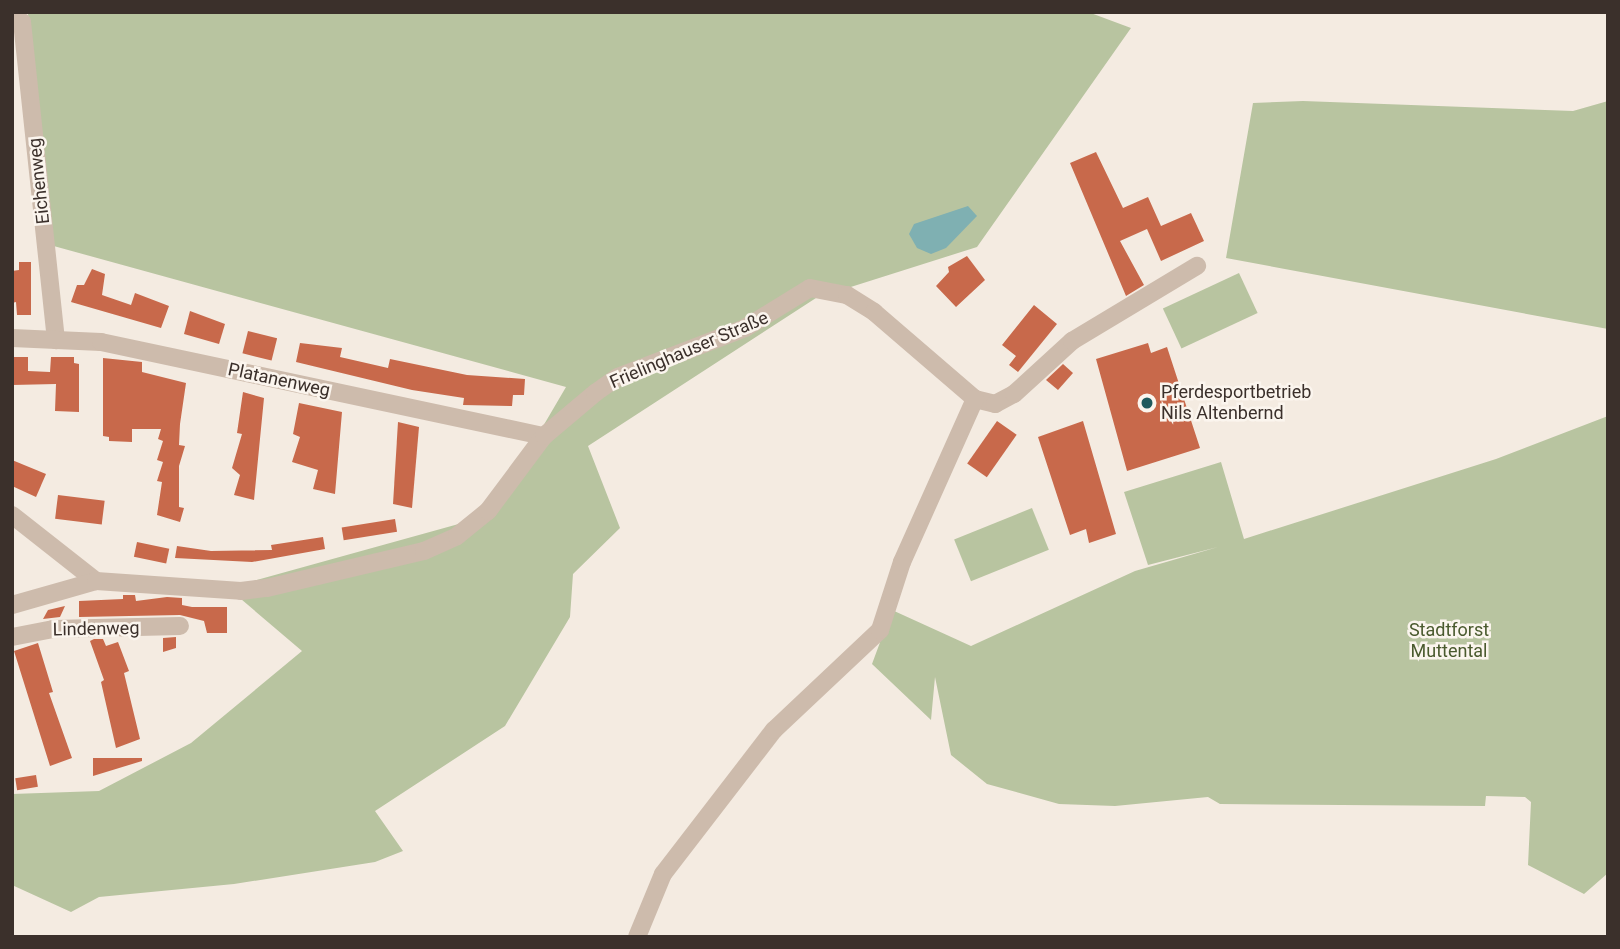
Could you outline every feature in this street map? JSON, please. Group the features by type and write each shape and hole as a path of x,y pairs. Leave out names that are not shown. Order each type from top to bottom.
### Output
{"street":[{"name":"Eichenweg","path":"17,23 56,340"},
{"path":"637,937 663,874 774,730 880,630 902,562 975,399 995,404 1014,394 1072,341 1197,266"},
{"name":"Frielinghauser Straße","path":"12,605 96,581 241,592 330,576 424,551 457,536 488,511 544,436 618,377 745,328 810,288 847,295 874,312 975,399"},
{"name":"Platanenweg","path":"12,338 101,342 544,436"},
{"path":"12,515 96,581"},
{"name":"Lindenweg","path":"12,637 53,629 180,626"}],"green space":[{"path":"12,12 1088,12 1131,28 977,247 816,298 588,446 620,528 573,574 570,617 505,726 375,811 403,851 375,862 234,884 99,897 71,912 12,885 12,794 99,791 191,743 302,651 228,588 491,515 566,387 50,245 28,14"},
{"path":"1303,101 1573,111 1608,101 1608,329 1226,258 1253,103"},
{"path":"1239,273 1258,313 1181,348 1163,308"},
{"name":"Stadtforst Muttental","path":"1608,416 1608,873 1584,894 1528,865 1531,802 1525,797 1486,796 1485,806 1220,804 1208,797 1115,806 1059,804 987,784 951,755 935,677 931,720 872,664 892,610 971,646 1135,571 1218,547 1148,565 1124,492 1221,462 1244,539 1496,459"},
{"path":"1032,508 1049,550 971,581 954,539"}],"water":[{"path":"968,206 977,216 946,248 931,254 917,248 909,234 914,224"}],"building":[{"path":"1096,152 1123,208 1148,197 1161,226 1191,213 1204,241 1161,261 1147,229 1120,241 1144,285 1126,296 1070,163"},
{"path":"967,256 985,280 956,307 936,286 949,272 948,267"},
{"path":"19,262 31,262 31,315 17,315 16,302 12,303 12,271 19,270"},
{"path":"92,269 105,274 102,295 131,305 135,293 169,306 161,328 71,302 77,285 84,285"},
{"path":"1034,305 1057,324 1018,372 1009,365 1016,356 1002,345"},
{"path":"190,311 225,324 219,344 184,334"},
{"path":"248,331 277,338 272,361 242,353"},
{"path":"300,343 342,348 340,357 388,368 390,359 467,375 525,379 524,395 513,395 512,406 463,405 464,398 412,390 296,362"},
{"name":"Pferdesportbetrieb Nils Altenbernd","path":"1148,343 1151,353 1167,347 1200,448 1127,471 1096,359"},
{"path":"12,357 28,357 28,371 50,372 51,357 74,357 74,363 79,364 79,412 55,411 56,384 12,385"},
{"path":"103,358 142,362 142,372 186,383 179,445 185,446 179,466 179,507 184,508 180,522 157,515 162,482 157,481 163,462 157,460 163,441 158,439 161,429 132,429 132,442 109,441 109,437 103,436"},
{"path":"1063,364 1073,373 1058,390 1046,380"},
{"path":"243,392 264,398 254,500 234,495 240,475 232,468 242,434 237,433"},
{"path":"299,403 342,412 335,494 313,489 318,470 292,462 300,437 293,434"},
{"path":"997,421 1017,435 987,477 967,464"},
{"path":"1083,421 1116,534 1089,543 1086,529 1070,535 1038,437"},
{"path":"398,422 419,427 412,508 393,504"},
{"path":"12,460 46,474 36,497 12,486"},
{"path":"58,495 105,501 102,525 55,519"},
{"path":"395,519 397,532 344,540 342,527"},
{"path":"323,537 325,549 252,562 175,558 177,546 211,551 272,550 271,545"},
{"path":"137,542 169,549 166,564 134,557"},
{"path":"123,595 135,595 136,601 167,597 182,598 182,605 192,607 227,607 227,633 207,633 204,621 180,615 79,617 79,601 123,599"},
{"path":"65,606 60,617 43,619 48,610"},
{"path":"176,637 176,648 163,652 163,638"},
{"path":"103,639 106,646 118,642 129,671 124,673 140,739 116,748 101,682 104,680 90,641"},
{"path":"38,643 53,692 49,693 72,758 50,766 14,651"},
{"path":"93,758 142,758 142,761 93,776"},
{"path":"36,775 38,787 17,790 15,778"}],"place":[{"name":"Pferdesportbetrieb Nils Altenbernd","path":"1147,403"}]}
